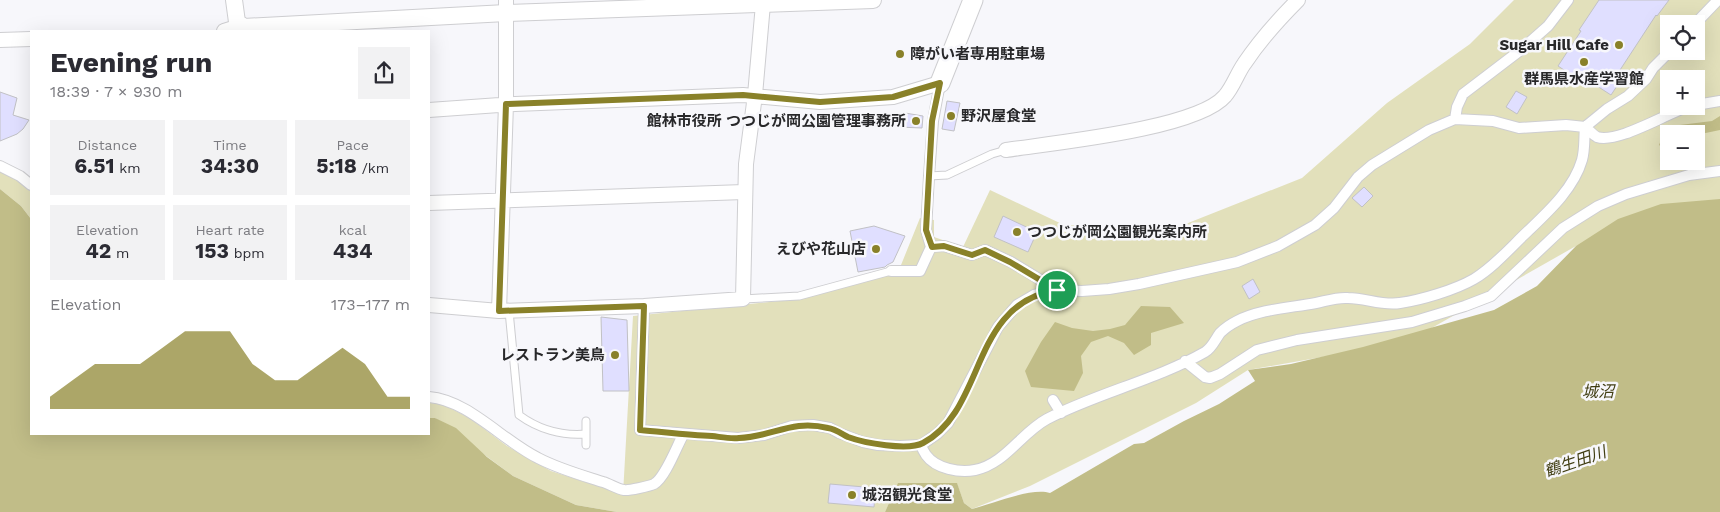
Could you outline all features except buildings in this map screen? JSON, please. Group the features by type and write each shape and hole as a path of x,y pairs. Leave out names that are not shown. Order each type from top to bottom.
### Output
{"main road":[{"path":"940,83 973,0"}],"street":[{"path":"234,0 237,22 240,26"},
{"path":"227,30 240,26 276,28 506,7 694,3 763,4 873,0"},
{"path":"1006,150 1150,128 1209,109 1225,96 1244,64 1275,22 1298,0"},
{"path":"1455,119 1457,107 1463,94 1522,49 1548,26 1568,0"},
{"path":"1704,15 1718,0"},
{"path":"430,305 504,311 644,306 743,299 744,192 763,4"},
{"path":"504,311 502,201 506,104 506,7"},
{"path":"0,40 30,39"},
{"path":"921,445 927,457 942,466 961,471 985,468 998,461 1028,432 1046,419 1207,351 1222,332 1234,322 1279,308 1346,298 1365,299 1381,304 1399,303 1455,288 1474,279 1491,266 1533,226 1571,184 1582,159 1585,127 1607,109 1628,96 1646,79 1661,60"},
{"path":"430,110 506,104 755,95 773,99 820,102 893,97 940,83 932,121 926,230 932,247 920,271 891,270"},
{"path":"1705,103 1720,100"},
{"path":"644,306 640,430 738,438 764,435 792,426 813,425 830,428 850,438 878,445 921,445 937,434 948,423 998,327 1018,305 1034,295 1057,290 1082,291 1140,284 1237,262 1278,246 1315,225 1334,208 1358,177 1372,165 1429,130 1455,119 1470,118 1493,121 1519,128 1566,125 1585,127 1596,136 1606,138 1624,134 1669,115"},
{"path":"0,166 20,176 30,184"},
{"path":"1185,361 1204,377 1210,378 1220,374 1257,350 1297,340 1412,322 1465,306 1491,296 1563,228 1598,206 1626,194 1688,175 1720,171"},
{"path":"430,203 744,192"},
{"path":"932,247 944,246 972,255 985,250 1010,262 1057,290"},
{"path":"430,397 452,403 470,412 537,458 568,471 625,490 655,484 664,471 683,434"},
{"path":"1053,400 1061,413"}],"lane":[{"path":"929,176 947,175 992,154 1006,150"},
{"path":"743,299 799,296 891,270"},
{"path":"504,311 519,415 537,427 570,435 586,434"},
{"path":"586,421 586,445"}],"shaded area":[{"path":"1514,0 1720,0 1720,208 1576,246 1407,342 1248,370 1196,403 1030,486 972,509 964,503 957,484 899,483 885,512 617,512 576,505 513,476 435,418 430,418 430,403 443,404 471,419 507,446 551,471 623,494 633,316 798,299 899,270 920,218 934,220 934,237 963,247 990,190 1064,225 1178,227 1302,178 1387,103 1470,44"},
{"path":"0,171 15,178 30,189 30,218 21,206 0,189"}],"water":[{"path":"1720,116 1720,130 1705,133 1705,125 1680,125 1712,121"},
{"path":"0,189 21,206 30,218 30,435 430,435 430,418 435,418 456,428 487,457 513,476 576,505 617,512 0,512"},
{"name":"城沼","path":"1720,199 1720,512 885,512 898,483 957,483 964,503 972,509 1022,494 1033,492 1050,493 1134,444 1144,443 1219,404 1255,381 1248,370 1291,364 1363,347 1494,310 1537,286 1576,246 1618,219 1661,204"},
{"path":"1141,306 1170,307 1184,323 1151,333 1151,345 1134,355 1124,343 1108,336 1091,342 1081,356 1083,373 1074,391 1031,387 1025,371 1055,322 1072,328 1093,331 1110,329 1125,325"}],"place":[{"name":"Sugar Hill Cafe","path":"1619,45"},
{"name":"障がい者専用駐車場","path":"900,54"},
{"name":"群馬県水産学習館","path":"1584,62"},
{"name":"野沢屋食堂","path":"951,116"},
{"name":"館林市役所 つつじが岡公園管理事務所","path":"916,121"},
{"name":"つつじが岡公園観光案内所","path":"1017,232"},
{"name":"えびや花山店","path":"876,249"},
{"name":"レストラン美鳥","path":"615,355"},
{"name":"城沼観光食堂","path":"852,495"}],"route":[{"path":"940,83 932,121 926,230 932,247 944,246 972,255 985,250 1010,262 1057,290 1034,295 1008,314 998,327 948,423 937,434 921,445 878,445 850,438 830,428 813,425 792,426 774,433 738,438 640,430 644,306 499,311 506,104 743,95 820,102 893,97 940,83"}],"water label":[{"name":"鶴生田川","path":"1575,461"}]}
